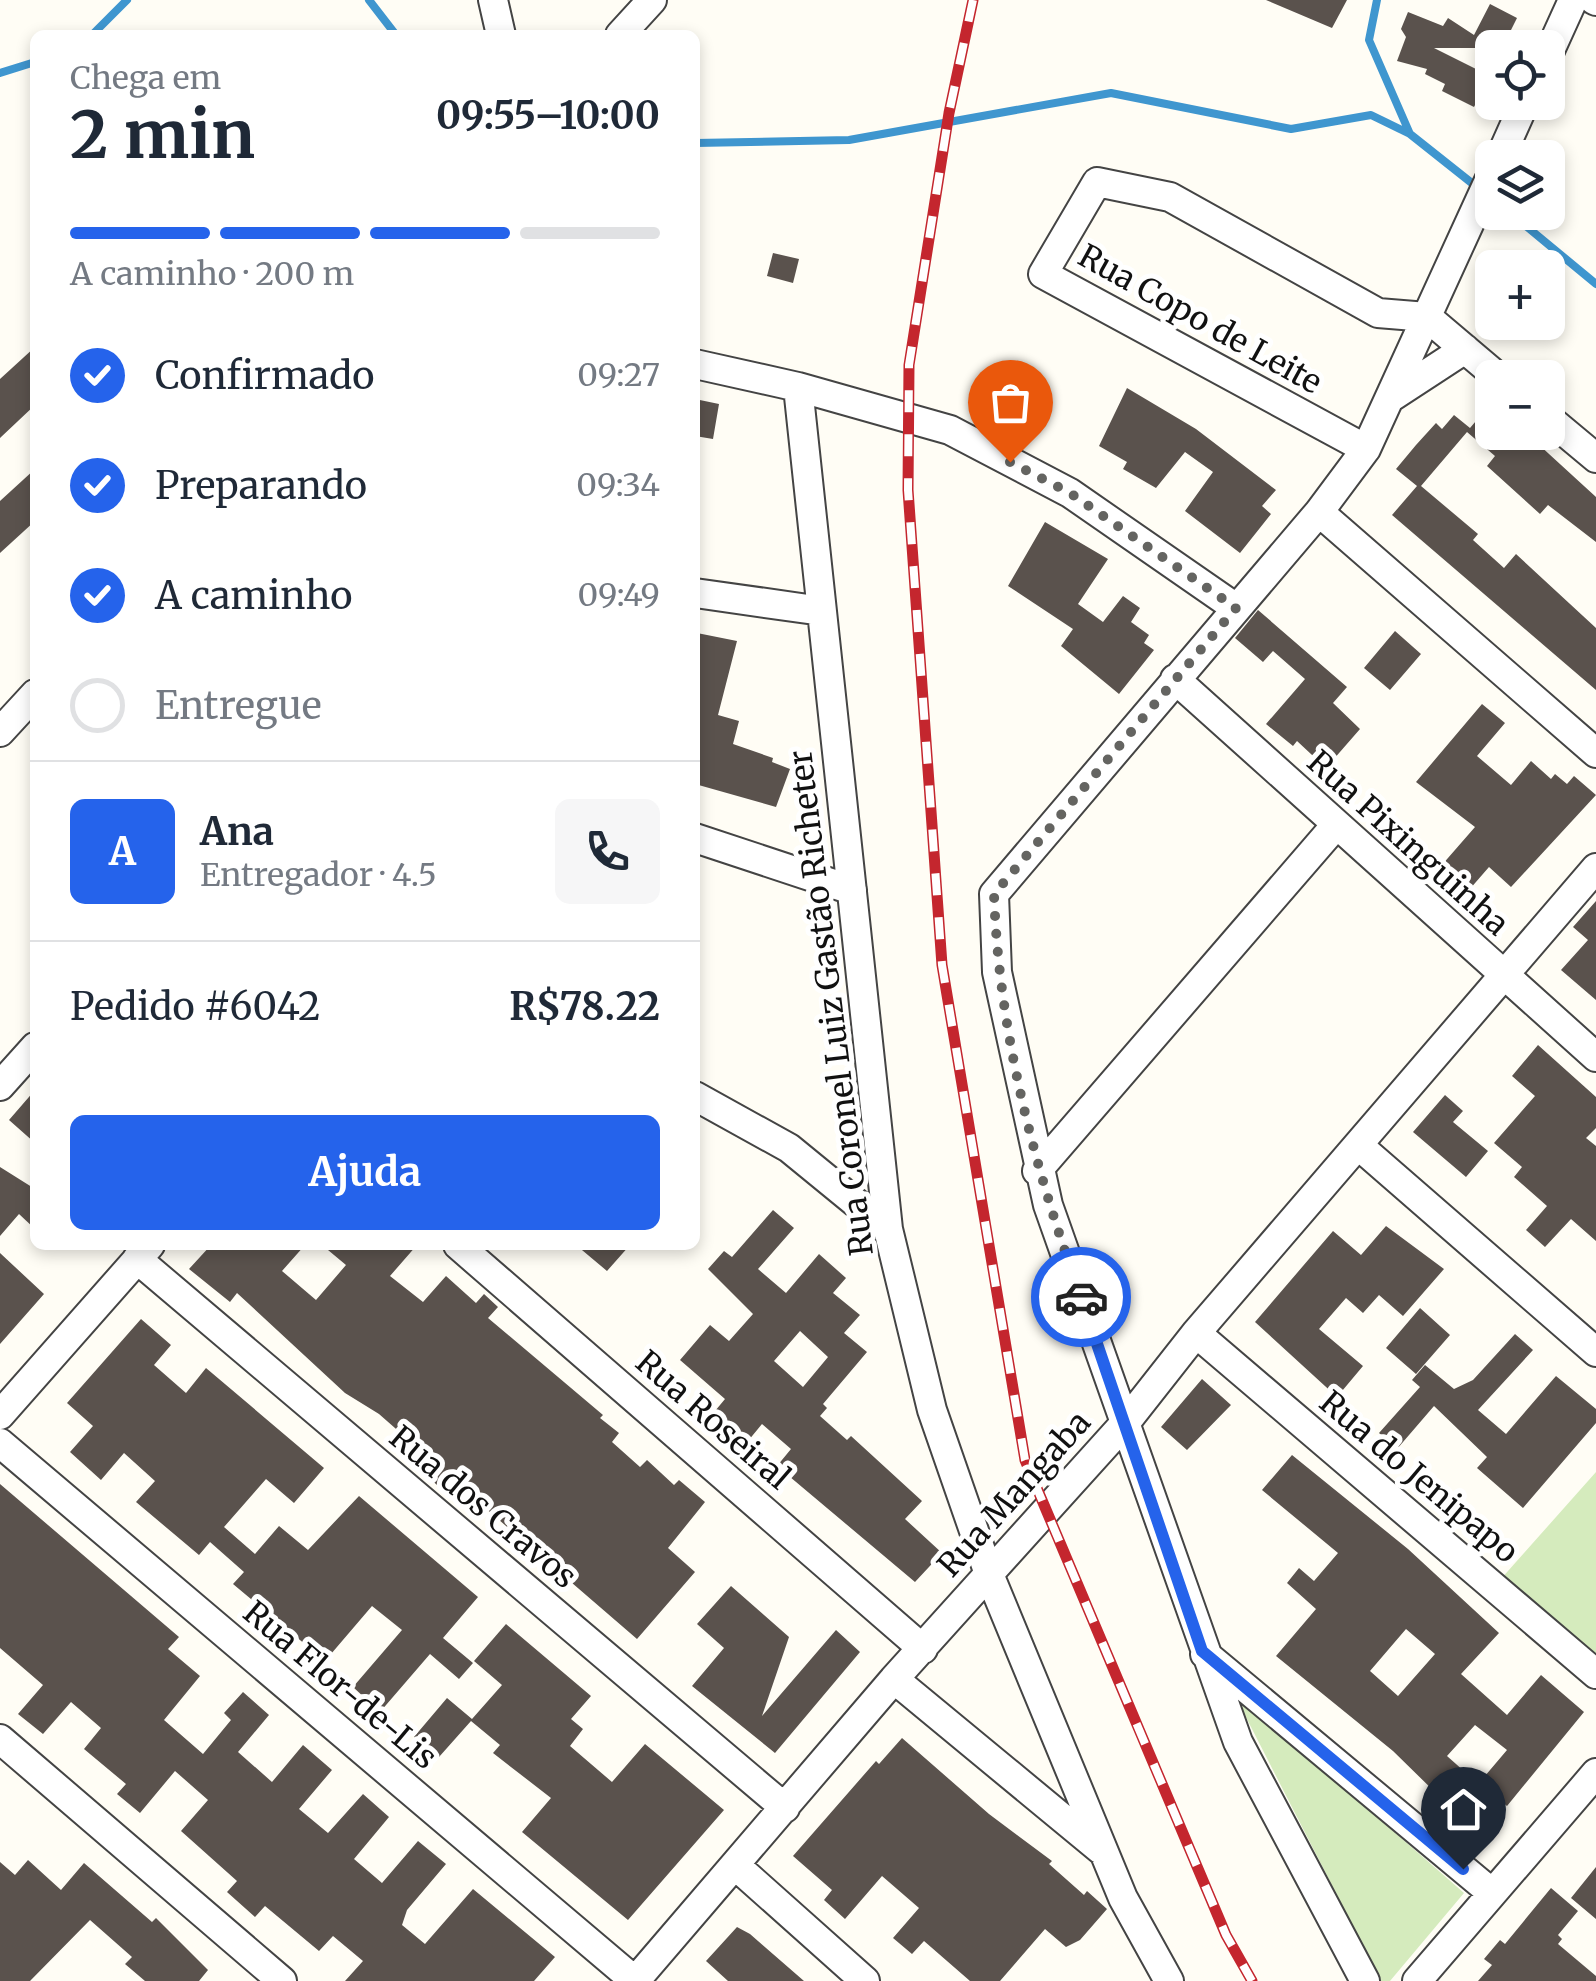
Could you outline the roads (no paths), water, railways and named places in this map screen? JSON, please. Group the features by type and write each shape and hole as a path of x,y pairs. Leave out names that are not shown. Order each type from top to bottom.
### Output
{"street":[{"path":"493,0 500,30"},
{"path":"625,30 652,0"},
{"path":"1559,30 1573,0"},
{"name":"Rua Copo de Leite","path":"1366,449 1043,274 1097,182 1170,198 1378,313 1426,317"},
{"path":"1365,1981 1238,1742 1202,1651 1038,1171 997,972 994,894 1320,512 1366,449 1475,211"},
{"path":"1426,317 1479,360"},
{"path":"1389,399 1465,348"},
{"path":"700,365 798,387 950,430 1070,493 1236,608"},
{"name":"Rua Coronel Luiz Gastão Richeter","path":"798,387 888,1229 932,1410 989,1574 1106,1854 1169,1981"},
{"path":"1565,432 1596,458"},
{"path":"1320,512 1596,753"},
{"path":"700,595 822,611"},
{"name":"Rua Pixinguinha","path":"1175,679 1596,1056"},
{"path":"0,732 30,701"},
{"path":"1038,1171 1336,824"},
{"path":"700,840 852,890"},
{"name":"Rua Mangaba","path":"634,1981 894,1679 1126,1422 1196,1333 1596,868"},
{"path":"0,1086 30,1053"},
{"path":"700,1099 789,1148 888,1229"},
{"path":"1358,1145 1596,1352"},
{"name":"Rua Roseiral","path":"464,1250 924,1649"},
{"path":"0,1416 144,1252"},
{"name":"Rua dos Cravos","path":"144,1252 785,1808"},
{"name":"Rua do Jenipapo","path":"1196,1333 1596,1674"},
{"name":"Rua Flor-de-Lis","path":"0,1443 634,1981"},
{"path":"1202,1651 1492,1894"},
{"path":"894,1679 1106,1854"},
{"path":"0,1739 282,1981"},
{"path":"1417,1981 1596,1773"},
{"path":"735,1866 864,1981"}],"waterway":[{"path":"97,30 127,0"},
{"path":"369,0 392,30"},
{"path":"1377,0 1369,40 1410,134"},
{"path":"0,73 30,64"},
{"path":"700,143 849,140 1111,93 1291,129 1371,115 1410,134 1473,184"},
{"path":"1531,230 1596,284"}],"railway":[{"path":"973,0 949,113 909,365 908,490 942,965 1025,1460 1226,1935 1252,1981"}]}
